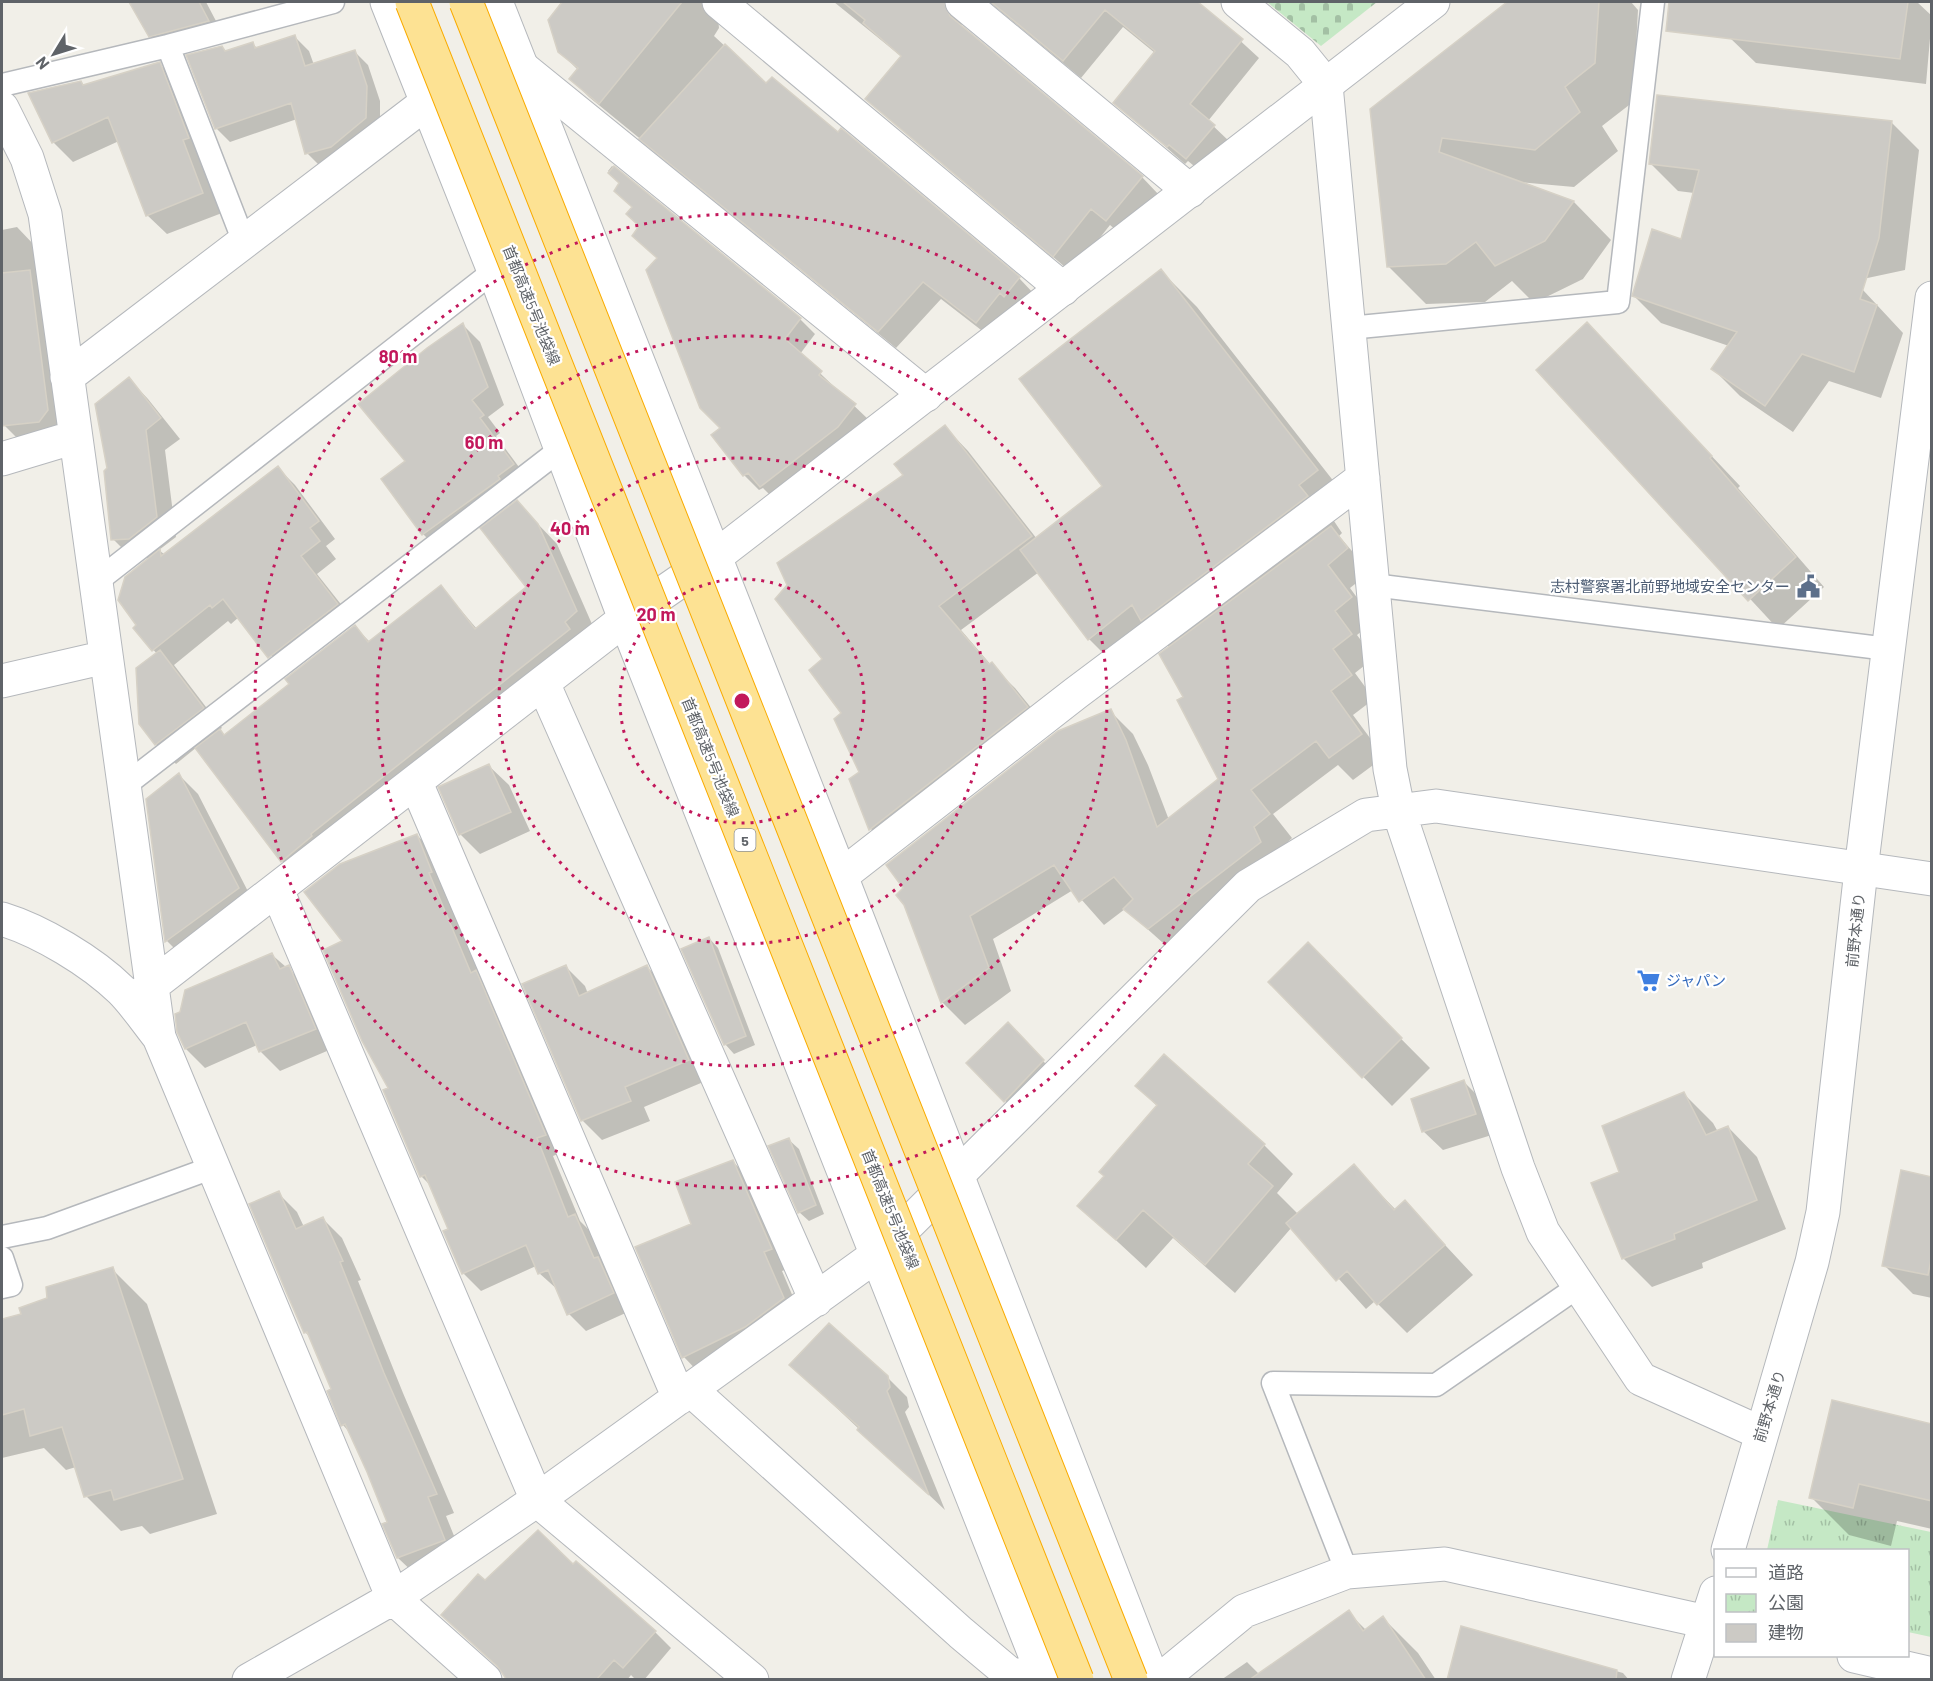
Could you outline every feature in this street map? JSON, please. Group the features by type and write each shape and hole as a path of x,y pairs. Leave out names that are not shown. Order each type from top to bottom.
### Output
{"highway":[{"name":"首都高速5号池袋線","path":"412,2 1077,1680"},
{"path":"490,2 1131,1680"}],"street":[{"path":"387,2 494,272 625,619 1044,1677 1011,1674 1003,1668 685,1394 416,783"},
{"path":"490,2 524,69 1153,1680"},
{"path":"719,2 1063,289"},
{"path":"962,2 1190,191"},
{"path":"1238,2 1300,53 1326,85 1390,769 1398,809 1518,1168 1543,1232 1641,1379 1761,1433"},
{"path":"2,919 26,926 74,955 121,990 141,994 625,619 715,557 926,395 1433,2"},
{"path":"524,69 926,395"},
{"path":"67,377 426,103"},
{"path":"2,108 27,158 45,214 124,786 141,994 393,1598 485,1680"},
{"name":"前野本通り","path":"1729,1549 1812,1262 1823,1212 1861,870 1932,298"},
{"path":"2,459 75,437"},
{"path":"841,876 1076,693 1363,478"},
{"path":"2,681 106,657"},
{"path":"543,683 816,1300"},
{"path":"249,1680 393,1598 537,1500 878,1254 1248,886 1366,815 1398,809 1436,806 1932,879"},
{"path":"277,890 537,1500 752,1680"},
{"path":"1160,1680 1244,1611 1347,1572 1445,1564 1713,1613 1688,1680"},
{"path":"1858,1657 1932,1674"}],"lane":[{"path":"2,84 168,46 333,2"},
{"path":"1349,328 1618,302 1653,2"},
{"path":"168,46 244,242"},
{"path":"96,582 494,272"},
{"path":"124,786 561,449"},
{"path":"1373,585 1888,649"},
{"path":"2,1237 47,1228 214,1167"},
{"path":"2,1258 11,1285 2,1287"},
{"path":"1347,1572 1273,1383 1436,1384 1580,1286"}],"green space":[{"path":"1267,2 1377,2 1321,46"},
{"path":"1778,1500 1931,1532 1931,1637 1909,1632 1909,1549 1767,1549"}],"building":[{"path":"129,2 199,2 209,21 149,37"},
{"path":"562,2 682,2 599,104 569,79 578,68 558,52 548,20"},
{"path":"843,2 944,2 950,16 1143,176 1106,221 1091,209 1053,257 865,99 901,56 863,23 865,20"},
{"path":"991,2 1198,2 1243,39 1190,104 1215,125 1186,159 1169,145 1167,147 1113,103 1155,51 1105,10 1063,61"},
{"path":"1507,2 1599,2 1595,63 1565,87 1580,112 1535,150 1442,138 1439,152 1574,201 1545,241 1495,266 1476,242 1446,264 1387,267 1370,109"},
{"path":"1669,2 1908,2 1900,59 1666,31"},
{"path":"295,35 305,66 355,50 367,86 366,118 331,147 305,154 291,103 215,129 186,55 222,46 225,51 253,42 255,48"},
{"path":"725,44 766,83 772,77 838,132 841,128 1020,277 1004,297 1000,293 976,323 923,282 878,332 639,139"},
{"path":"160,62 189,138 183,140 203,193 146,216 108,117 52,143 28,93 81,81 83,85"},
{"path":"1657,95 1892,121 1879,238 1860,299 1877,305 1854,372 1802,354 1765,406 1711,369 1737,332 1632,296 1652,229 1681,239 1699,170 1649,164"},
{"path":"614,166 801,318 785,339 822,371 819,375 856,404 838,427 760,487 748,473 743,476 711,435 720,428 700,408 646,270 657,258 632,236 639,226 626,214 632,207 614,191 619,183 608,173"},
{"path":"1161,269 1318,470 1299,485 1308,496 1141,621 1132,605 1088,640 1020,550 1102,486 1019,379"},
{"path":"30,270 48,410 39,422 2,426 2,273"},
{"path":"1587,322 1712,456 1710,458 1796,557 1748,601 1536,370"},
{"path":"463,323 488,387 472,400 484,415 480,418 514,464 498,476 500,479 422,535 381,479 405,461 358,404 427,348"},
{"path":"129,377 161,418 146,430 157,517 129,539 111,540 104,471 107,468 95,404"},
{"path":"945,425 1032,536 939,606 989,664 992,662 1028,707 869,830 849,779 859,772 834,719 841,713 809,670 822,659 775,599 787,585 777,563 903,475 894,464"},
{"path":"278,466 319,521 310,528 320,541 301,556 338,604 268,658 223,599 212,608 210,605 152,651 133,628 136,625 118,600 125,577 160,549 161,556"},
{"path":"517,500 538,524 577,611 565,622 570,629 311,834 312,836 281,862 195,748 220,729 224,735 289,684 285,679 355,625 368,642 441,585 475,629 526,587 480,528"},
{"path":"1331,526 1348,548 1328,565 1352,597 1335,611 1352,634 1333,649 1352,675 1331,691 1362,734 1329,758 1316,741 1251,790 1270,814 1254,827 1261,842 1148,929 1123,909 1133,899 1114,877 1079,902 1054,865 970,916 989,968 941,1003 904,905 896,895 903,888 886,865 1058,731 1111,709 1126,740 1157,827 1218,779 1177,700 1183,697 1159,654"},
{"path":"160,650 204,708 155,745 139,724 136,668"},
{"path":"489,764 511,812 459,835 438,787"},
{"path":"179,773 239,888 165,942 146,799"},
{"path":"417,834 432,872 429,873 471,973 476,970 546,1135 537,1138 568,1217 575,1214 594,1258 598,1257 614,1293 567,1315 548,1270 538,1274 526,1245 462,1274 443,1231 448,1229 425,1175 420,1177 383,1090 388,1088 362,1041 323,950 342,941 304,892 340,864"},
{"path":"709,937 746,1036 724,1045 681,949"},
{"path":"1308,942 1402,1038 1362,1078 1268,982"},
{"path":"272,953 280,969 289,965 316,1029 259,1052 246,1022 185,1049 177,1032 175,1014 180,1012 185,990"},
{"path":"566,965 579,996 647,965 689,1060 625,1087 631,1101 581,1121 522,984"},
{"path":"1008,1022 1044,1060 1004,1102 966,1063"},
{"path":"1164,1054 1265,1144 1248,1164 1273,1186 1205,1265 1143,1210 1116,1240 1077,1206 1104,1176 1099,1172 1157,1105 1135,1086"},
{"path":"1464,1080 1476,1114 1422,1132 1411,1099"},
{"path":"1684,1092 1706,1135 1728,1126 1757,1200 1674,1234 1675,1239 1622,1259 1591,1183 1619,1172 1602,1126"},
{"path":"789,1138 816,1205 798,1213 768,1146"},
{"path":"733,1160 772,1249 764,1252 784,1298 745,1327 682,1358 635,1247 691,1224 675,1182"},
{"path":"1354,1164 1394,1210 1405,1200 1445,1245 1377,1305 1347,1271 1336,1281 1286,1223"},
{"path":"1901,1170 1932,1177 1932,1255 1928,1275 1882,1266"},
{"path":"279,1191 296,1229 323,1217 343,1261 340,1262 384,1373 437,1494 428,1497 445,1540 397,1558 382,1524 387,1522 367,1472 345,1424 341,1426 327,1391 331,1389 307,1332 304,1333 249,1204"},
{"path":"113,1267 183,1479 114,1500 111,1490 84,1497 62,1427 30,1436 24,1409 2,1415 2,1319 21,1314 19,1308 47,1298 46,1287"},
{"path":"829,1323 888,1376 890,1387 887,1391 929,1495 857,1430 859,1427 789,1365"},
{"path":"1832,1400 1932,1424 1932,1501 1859,1484 1853,1508 1809,1498"},
{"path":"538,1530 573,1564 576,1561 656,1631 623,1668 614,1660 596,1680 507,1680 497,1666 441,1615 478,1574 485,1580"},
{"path":"1349,1610 1363,1631 1383,1616 1426,1680 1249,1680"},
{"path":"1461,1626 1617,1670 1616,1680 1447,1680"}],"place":[{"name":"志村警察署北前野地域安全センター","path":"1808,586"},
{"name":"ジャパン","path":"1648,980"}]}
